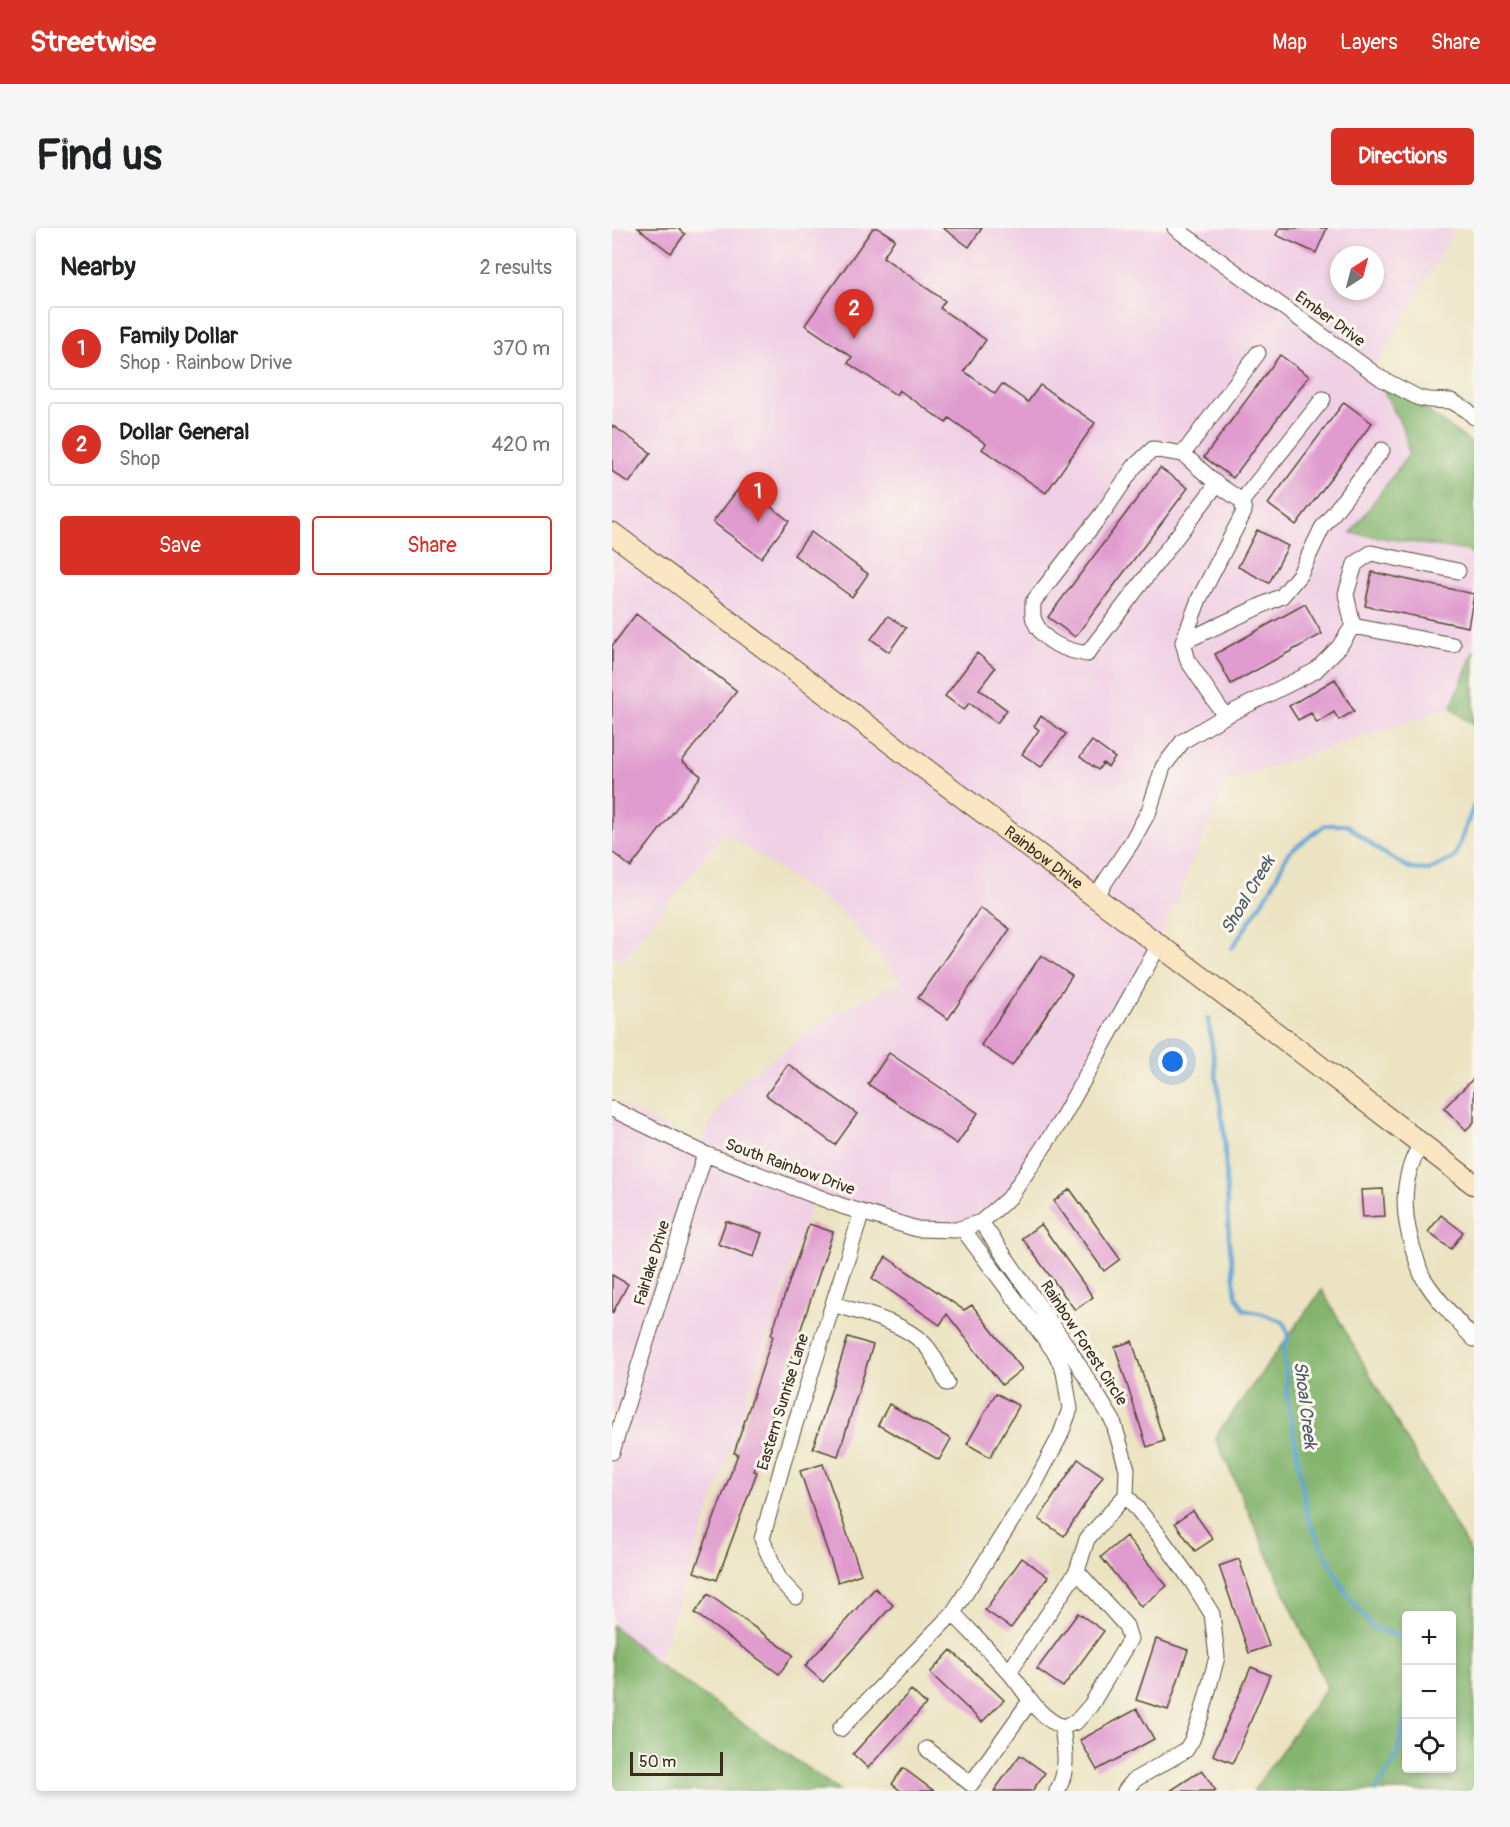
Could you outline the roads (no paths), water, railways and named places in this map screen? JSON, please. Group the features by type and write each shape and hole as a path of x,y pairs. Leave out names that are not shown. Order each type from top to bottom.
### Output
{"street":[{"name":"Ember Drive","path":"1175,228 1382,379 1419,398 1452,401 1474,417"},
{"path":"1183,454 1258,353"},
{"path":"1242,501 1323,399"},
{"path":"1217,484 1087,654 1065,650 1044,637 1033,619 1033,602 1134,467 1153,449 1183,454 1217,484 1242,501 1244,512 1199,599 1183,642 1188,662 1225,716"},
{"path":"1183,642 1282,596 1300,574 1322,528 1382,450"},
{"name":"Rainbow Drive","path":"612,533 1474,1184"},
{"path":"1095,897 1131,843 1149,811 1163,767 1183,741 1225,716 1315,671 1340,647 1353,626 1346,594 1355,564 1371,553 1458,571"},
{"path":"1353,626 1453,645"},
{"name":"South Rainbow Drive","path":"612,1109 705,1154 842,1206 917,1229 956,1230 981,1222 1010,1197 1060,1122 1159,945"},
{"path":"1421,1144 1412,1159 1404,1212 1413,1249 1424,1281 1474,1339"},
{"name":"Fairlake Drive","path":"612,1452 705,1154"},
{"name":"Eastern Sunrise Lane","path":"796,1597 779,1579 762,1539 785,1456 862,1212"},
{"name":"Rainbow Forest Circle","path":"981,1222 1060,1348 1113,1421 1127,1469 1126,1495"},
{"path":"840,1729 953,1613 1033,1487 1070,1409 1060,1348 962,1228"},
{"path":"833,1304 911,1332 932,1352 947,1383"},
{"path":"1009,1672 1077,1571 1087,1539 1126,1495 1176,1558 1212,1614 1217,1657 1202,1713 1186,1750 1134,1779 1125,1791"},
{"path":"953,1613 1009,1672 1030,1701 1048,1720 1062,1726 1076,1722 1090,1705 1130,1639 1126,1626 1077,1571"},
{"path":"927,1749 971,1784 1030,1701"},
{"path":"1057,1791 1063,1782 1066,1758 1062,1726"}],"waterway":[{"name":"Shoal Creek","path":"1232,948 1270,890 1288,853 1325,825 1347,825 1380,851 1411,869 1429,870 1454,858 1474,805"},
{"name":"Shoal Creek","path":"1208,1018 1224,1131 1229,1240 1236,1295 1244,1310 1283,1322 1289,1335 1284,1350 1288,1400 1308,1519 1345,1592 1373,1628 1398,1636 1402,1640"},
{"name":"Shoal Creek","path":"1376,1791 1395,1761 1405,1719"}],"place":[{"name":"Dollar General","path":"854,339"},
{"name":"Family Dollar","path":"758,522"}]}
